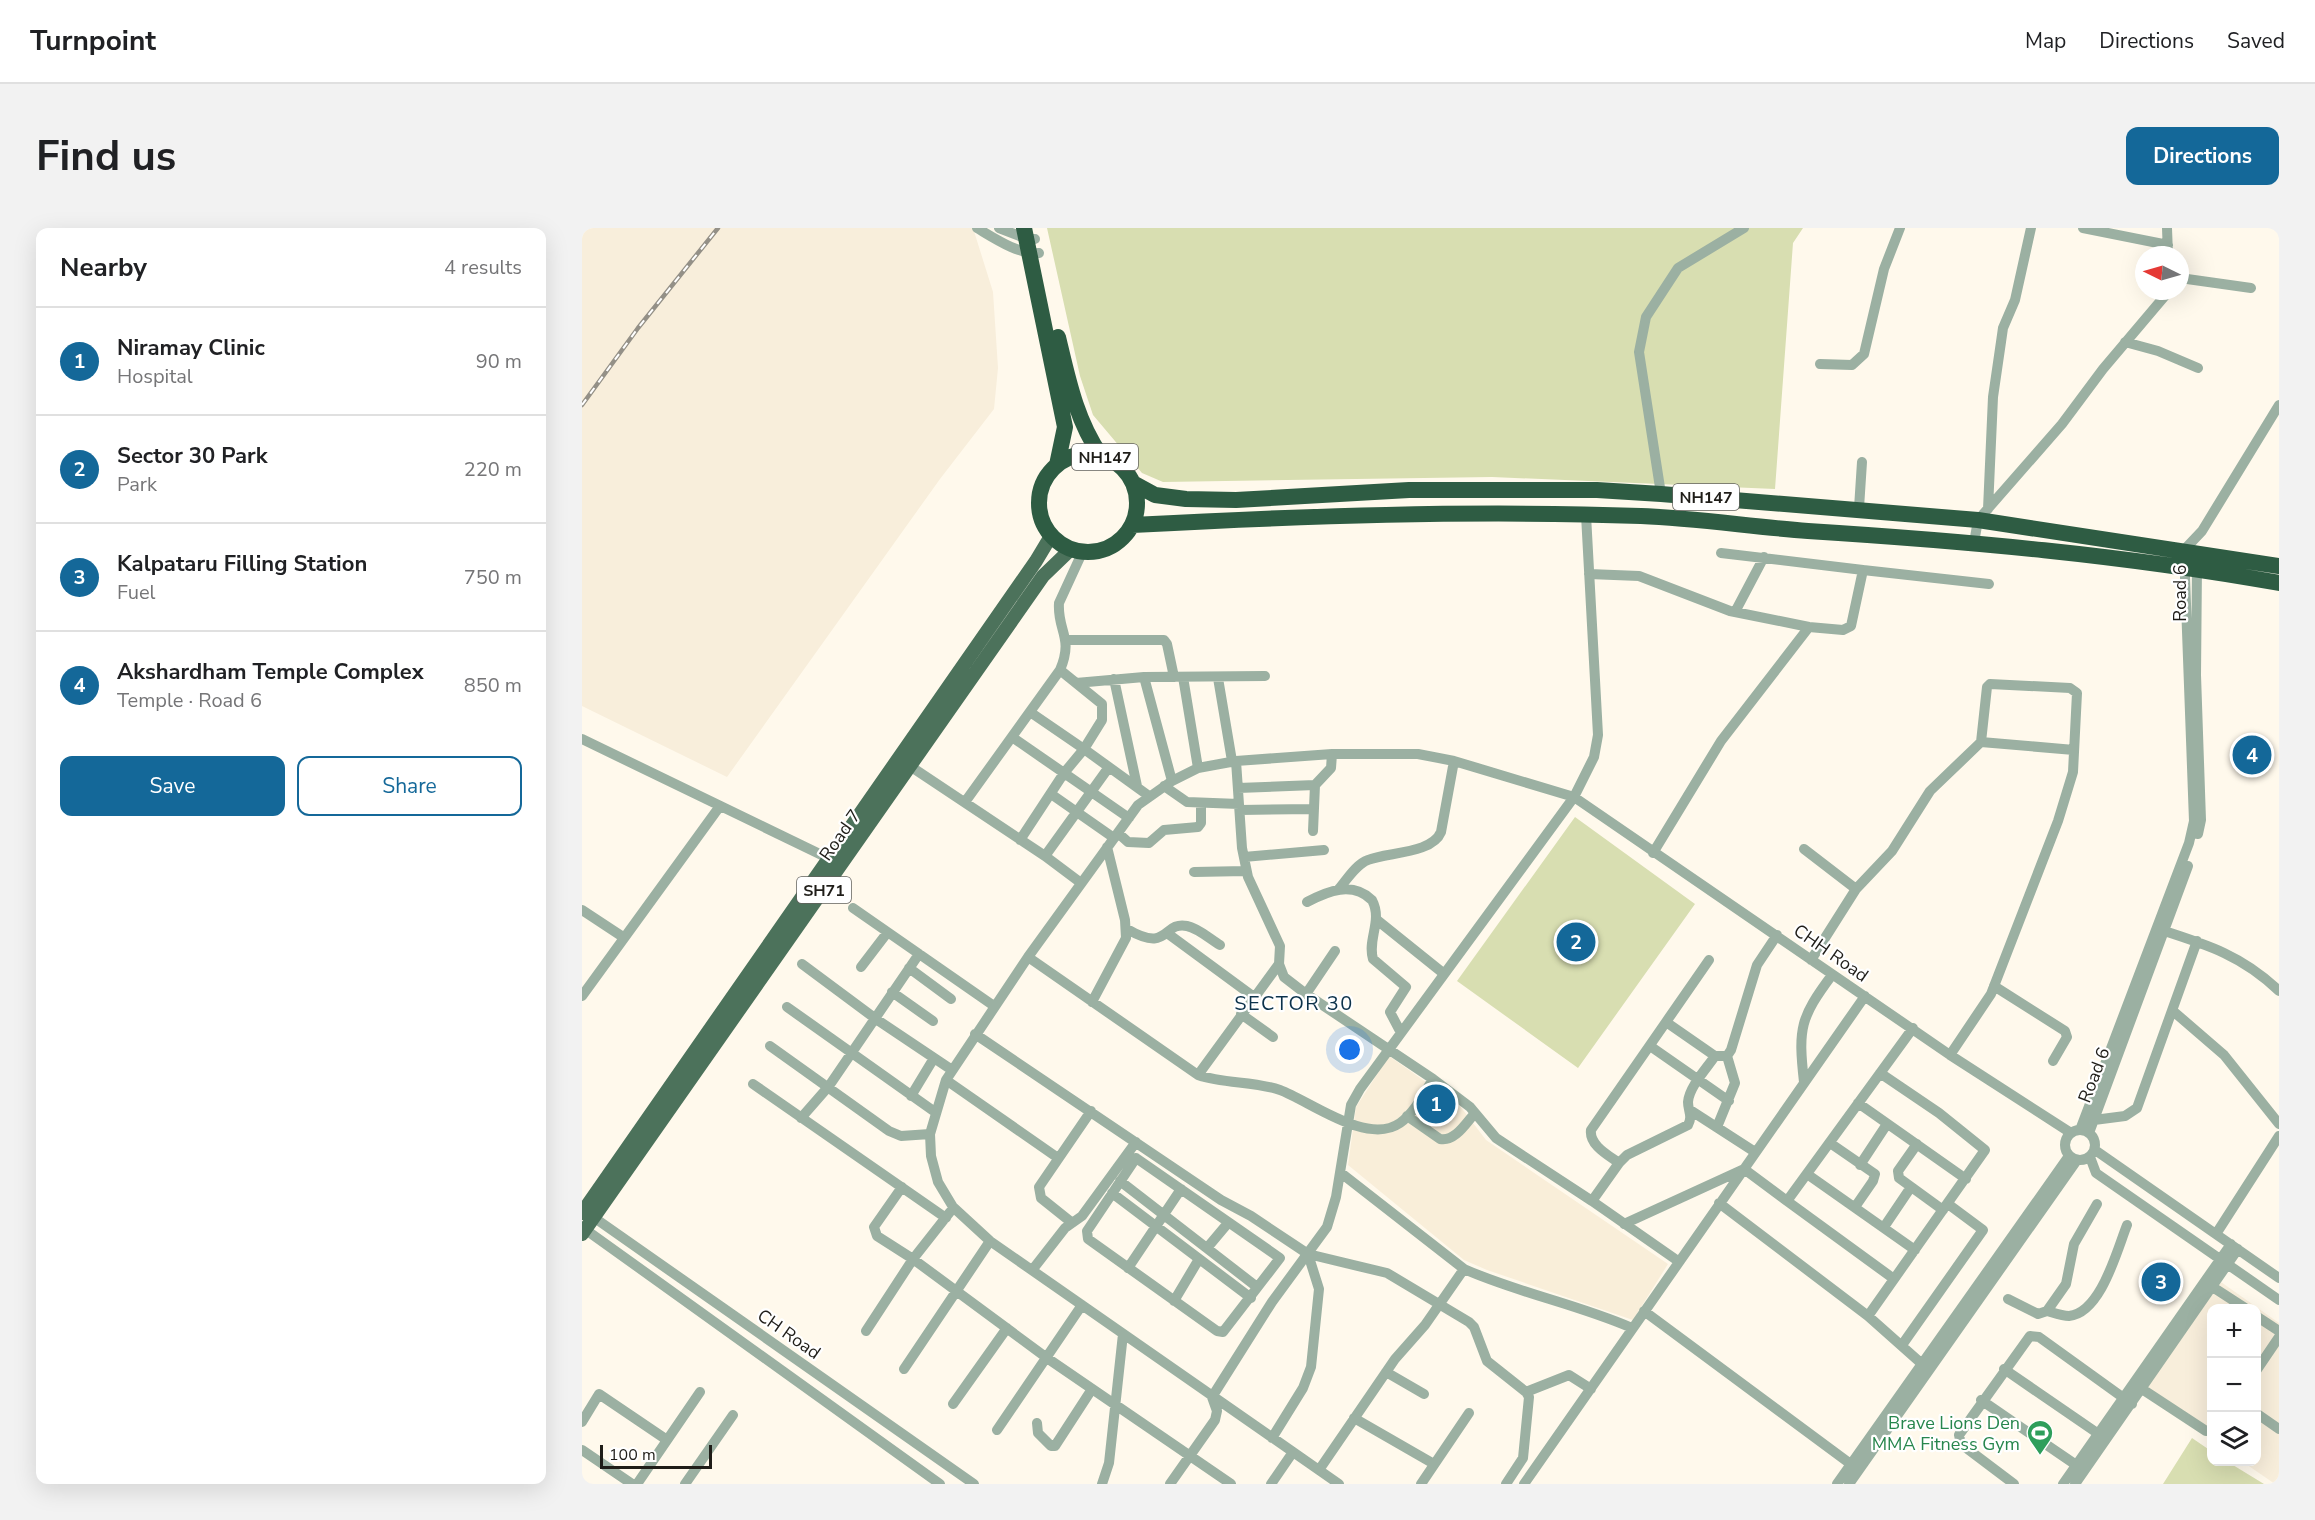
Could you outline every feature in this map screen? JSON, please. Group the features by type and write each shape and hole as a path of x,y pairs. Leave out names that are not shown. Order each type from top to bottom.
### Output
{"highway":[{"name":"NH147","path":"1031,240 1070,390 1082,423 1101,456"},
{"name":"NH147","path":"1031,240 1065,427 1057,465 1043,483 1039,497 1039,512 1051,536 1076,551"},
{"name":"NH147","path":"1057,465 1076,456 1101,456 1118,464 1133,483 1155,495 1196,499 1236,500 1409,490 1597,490 1983,515 2191,556 2279,584"},
{"name":"NH147","path":"1133,483 1137,501 1132,525 1325,516 1466,513 1643,516 1974,543 2191,556 2279,566"},
{"path":"1076,551 1099,552 1111,547 1120,541 1132,525"}],"main road":[{"name":"Road 7","path":"587,1214 904,762 1051,536"},
{"name":"Road 7","path":"583,1230 587,1214 830,858 1043,576 1076,551"}],"street":[{"path":"977,228 1031,240"},
{"path":"999,228 1031,240"},
{"path":"1661,494 1639,352 1646,317 1678,268 1744,228"},
{"path":"1820,364 1852,365 1864,354 1884,268 1900,228"},
{"path":"1974,543 1983,515 1993,397 2003,328 2015,300 2031,228"},
{"path":"2083,228 2153,246"},
{"path":"2167,228 2168,246"},
{"path":"2189,279 2251,288"},
{"path":"1983,515 2062,424 2125,342 2161,300"},
{"path":"2125,342 2158,351 2198,368"},
{"path":"2191,556 2279,405"},
{"path":"1859,508 1862,462"},
{"path":"1170,1484 1215,1420 1217,1411 1212,1397 1269,1307 1327,1227 1341,1173 1351,1105 1387,1048 1574,797 1594,757 1598,735 1586,515"},
{"path":"965,802 1060,670 1066,656 1067,640 1059,603 1076,551"},
{"path":"1721,553 1989,584"},
{"name":"Road 6","path":"2080,1132 2094,1120 2201,820 2191,556"},
{"path":"1735,612 1764,557"},
{"path":"1589,574 1639,576 1735,612 1809,627 1843,630 1851,626 1863,570"},
{"path":"1653,853 1721,741 1809,627"},
{"path":"1067,640 1164,640 1178,677 1198,768"},
{"path":"1020,840 1064,772 1084,749 1104,711 1102,704 1060,670"},
{"path":"1076,682 1144,677 1265,676"},
{"path":"1144,677 1168,783 1182,800 1239,807 1314,809"},
{"path":"1218,678 1238,788 1246,870 1280,946 1279,964 1284,977 1433,1079 1475,1113 1496,1138 1678,1261"},
{"path":"1114,679 1137,786"},
{"path":"1811,960 1856,890 1892,851 1930,791 1981,742 1987,687 1990,684 2070,688 2077,693 2073,772 2058,820 1994,986 1950,1055"},
{"path":"1030,712 1149,796"},
{"path":"1012,737 1129,818"},
{"path":"582,739 830,858"},
{"path":"1981,742 2074,750"},
{"path":"1313,831 1316,785 1331,768 1332,754"},
{"name":"CHH Road","path":"1339,1484 990,1241 953,1207 938,1182 931,1156 930,1134 935,1112 949,1075 994,1006 1129,818 1149,796 1168,783 1198,768 1234,761 1332,754 1418,754 1454,761 1574,797 1950,1055 2080,1132"},
{"path":"1338,890 1366,861 1404,853 1439,837 1454,761"},
{"path":"904,762 1045,856 1081,883"},
{"path":"1045,856 1109,767"},
{"path":"1238,788 1316,785"},
{"path":"1051,794 1113,839 1128,842 1149,843 1164,830 1198,827 1202,823 1201,804"},
{"path":"582,996 720,806"},
{"path":"1092,1002 1123,949 1127,928 1113,839"},
{"path":"1804,849 1856,890"},
{"path":"1244,857 1324,850"},
{"path":"1194,872 1246,870"},
{"path":"1307,902 1338,890 1355,891 1368,897 1374,904 1377,920 1371,950 1373,959 1406,987 1390,1012 1400,1031"},
{"path":"852,908 994,1006"},
{"path":"582,910 624,937"},
{"path":"1377,920 1443,973"},
{"path":"1127,928 1148,939 1178,927 1189,926 1220,945"},
{"path":"2162,930 2198,941 2244,962 2279,991"},
{"name":"Road 6","path":"2080,1132 2162,930"},
{"path":"861,967 887,933"},
{"path":"1167,933 1254,997"},
{"path":"1727,1056 1731,1050 1757,965 1777,935"},
{"path":"2094,1120 2125,1116 2137,1108 2198,941"},
{"path":"1306,994 1335,951"},
{"path":"801,1118 829,1086 919,954"},
{"path":"1028,957 1198,1075 1221,1083 1278,1089 1347,1124 1384,1129 1400,1123 1433,1079"},
{"path":"1619,1163 1594,1143 1590,1137 1591,1130 1709,960"},
{"path":"802,964 934,1059 949,1075 1058,1158"},
{"path":"1198,1075 1279,964"},
{"path":"909,968 951,999"},
{"path":"1804,1082 1800,1044 1803,1020 1809,1006 1832,975"},
{"path":"1994,986 2065,1031 2067,1037 2053,1061"},
{"path":"892,992 933,1022"},
{"path":"1524,1484 1865,996"},
{"path":"787,1007 935,1112"},
{"path":"2173,1011 2224,1055 2279,1124"},
{"path":"1241,1014 1273,1037"},
{"path":"1666,1022 1715,1056 1727,1056"},
{"path":"1787,1201 1913,1028"},
{"path":"975,1034 1221,1200 1251,1216 1308,1254 1387,1273 1441,1303 1474,1327 1486,1361 1526,1392 1529,1403 1523,1458 1506,1484"},
{"path":"770,1046 895,1135 930,1134"},
{"path":"1650,1046 1729,1101"},
{"path":"1592,1201 1627,1155 1688,1125 1691,1118 1691,1094 1715,1056"},
{"path":"1717,1127 1735,1083 1727,1056"},
{"path":"911,1095 934,1059"},
{"path":"1868,1316 1984,1155 1984,1146 1880,1073"},
{"path":"753,1084 946,1218"},
{"path":"1858,1103 1966,1179"},
{"path":"1690,1110 1755,1152"},
{"path":"1071,1222 1038,1193 1039,1187 1092,1111"},
{"path":"1407,1116 1440,1139 1446,1140 1451,1138 1475,1113"},
{"path":"1860,1165 1887,1124"},
{"path":"2073,1158 2065,1146 2080,1132 2095,1141 2092,1153 2096,1173 2279,1300"},
{"path":"2216,1234 2279,1136"},
{"path":"1033,1269 1071,1222 1082,1216 1114,1186 1136,1158 1228,1223 1272,1250 1280,1258 1223,1332 1217,1331 1174,1301 1087,1236 1114,1186 1136,1142"},
{"path":"1830,1143 1875,1174 1875,1178 1856,1206"},
{"path":"1902,1345 1983,1230 1899,1178 1898,1171 1917,1144"},
{"path":"1849,1484 1855,1468 1922,1364 2073,1158 2092,1153 2216,1234 2275,1276 2279,1263"},
{"path":"1837,1484 1855,1468 2073,1158"},
{"path":"1743,1169 1894,1279"},
{"path":"1624,1224 1743,1169"},
{"path":"1341,1173 1464,1269 1483,1278 1591,1311 1632,1328"},
{"path":"1808,1174 1915,1250"},
{"path":"1114,1186 1164,1215 1207,1248 1269,1307"},
{"path":"1114,1186 1155,1227 1199,1259 1254,1293"},
{"path":"902,1187 874,1227 877,1236 913,1259 1047,1358 1232,1484"},
{"path":"1884,1227 1911,1187"},
{"path":"1128,1268 1181,1189"},
{"path":"1719,1203 1868,1316 1922,1364"},
{"path":"2047,1311 2066,1284 2074,1244 2097,1204"},
{"path":"866,1331 913,1259 953,1207"},
{"name":"CH Road","path":"587,1214 974,1484"},
{"path":"1207,1248 1228,1223"},
{"path":"2008,1299 2038,1314 2047,1311 2070,1316 2090,1305 2100,1292 2127,1225"},
{"name":"CH Road","path":"583,1230 940,1484"},
{"path":"904,1369 990,1241"},
{"path":"2063,1484 2080,1468 2235,1247"},
{"path":"1272,1438 1303,1388 1311,1367 1319,1289 1308,1254"},
{"path":"1174,1301 1199,1259"},
{"path":"1319,1470 1386,1372 1441,1303 1464,1269"},
{"path":"2209,1284 2239,1304"},
{"path":"2128,1401 2142,1389 2209,1284"},
{"path":"997,1430 1082,1305"},
{"path":"1644,1311 1855,1468"},
{"path":"2261,1319 2279,1331"},
{"path":"953,1404 1007,1328"},
{"path":"1102,1484 1109,1463 1123,1334"},
{"path":"2014,1484 1958,1440 1963,1427 1981,1400 2030,1336 2034,1335 2128,1401"},
{"path":"2261,1364 2279,1337"},
{"path":"2004,1369 2102,1437"},
{"path":"1386,1372 1424,1394"},
{"path":"1526,1392 1569,1375 1591,1389"},
{"path":"1037,1423 1038,1433 1051,1446 1055,1446 1092,1389"},
{"path":"2142,1389 2207,1431"},
{"path":"637,1484 700,1392"},
{"path":"582,1422 599,1394 667,1440"},
{"path":"1981,1400 2080,1468"},
{"path":"1421,1484 1469,1413"},
{"path":"685,1484 733,1415"},
{"path":"2261,1416 2279,1429"},
{"path":"1354,1418 1434,1464"},
{"path":"582,1450 632,1484"},
{"path":"1271,1484 1293,1452"},
{"path":"2075,1484 2080,1468"}],"shaded area":[{"path":"582,228 973,228 993,292 998,368 994,409 940,479 727,777 582,706"},
{"path":"1389,1056 1460,1106 1486,1140 1668,1264 1633,1320 1464,1260 1348,1165 1356,1107"},
{"path":"2221,1282 2252,1304 2207,1304 2207,1436 2144,1391"},
{"path":"2261,1310 2279,1323 2279,1484 2275,1484 2249,1466 2261,1466"}],"green space":[{"path":"1047,228 1803,228 1793,243 1775,489 1492,477 1163,482 1142,473 1093,415 1080,376"},
{"path":"1575,817 1695,904 1578,1068 1457,981"},
{"path":"2192,1438 2207,1448 2207,1466 2235,1466 2264,1484 2163,1484"}],"railway":[{"path":"582,405 638,328 718,228"}],"place":[{"name":"Akshardham Temple Complex","path":"2252,755"},
{"name":"Sector 30 Park","path":"1576,942"},
{"name":"Niramay Clinic","path":"1436,1104"},
{"name":"Kalpataru Filling Station","path":"2161,1282"},
{"name":"Brave Lions Den MMA Fitness Gym","path":"2040,1456"}],"district":[{"name":"SECTOR 30","path":"1294,1003"}]}
